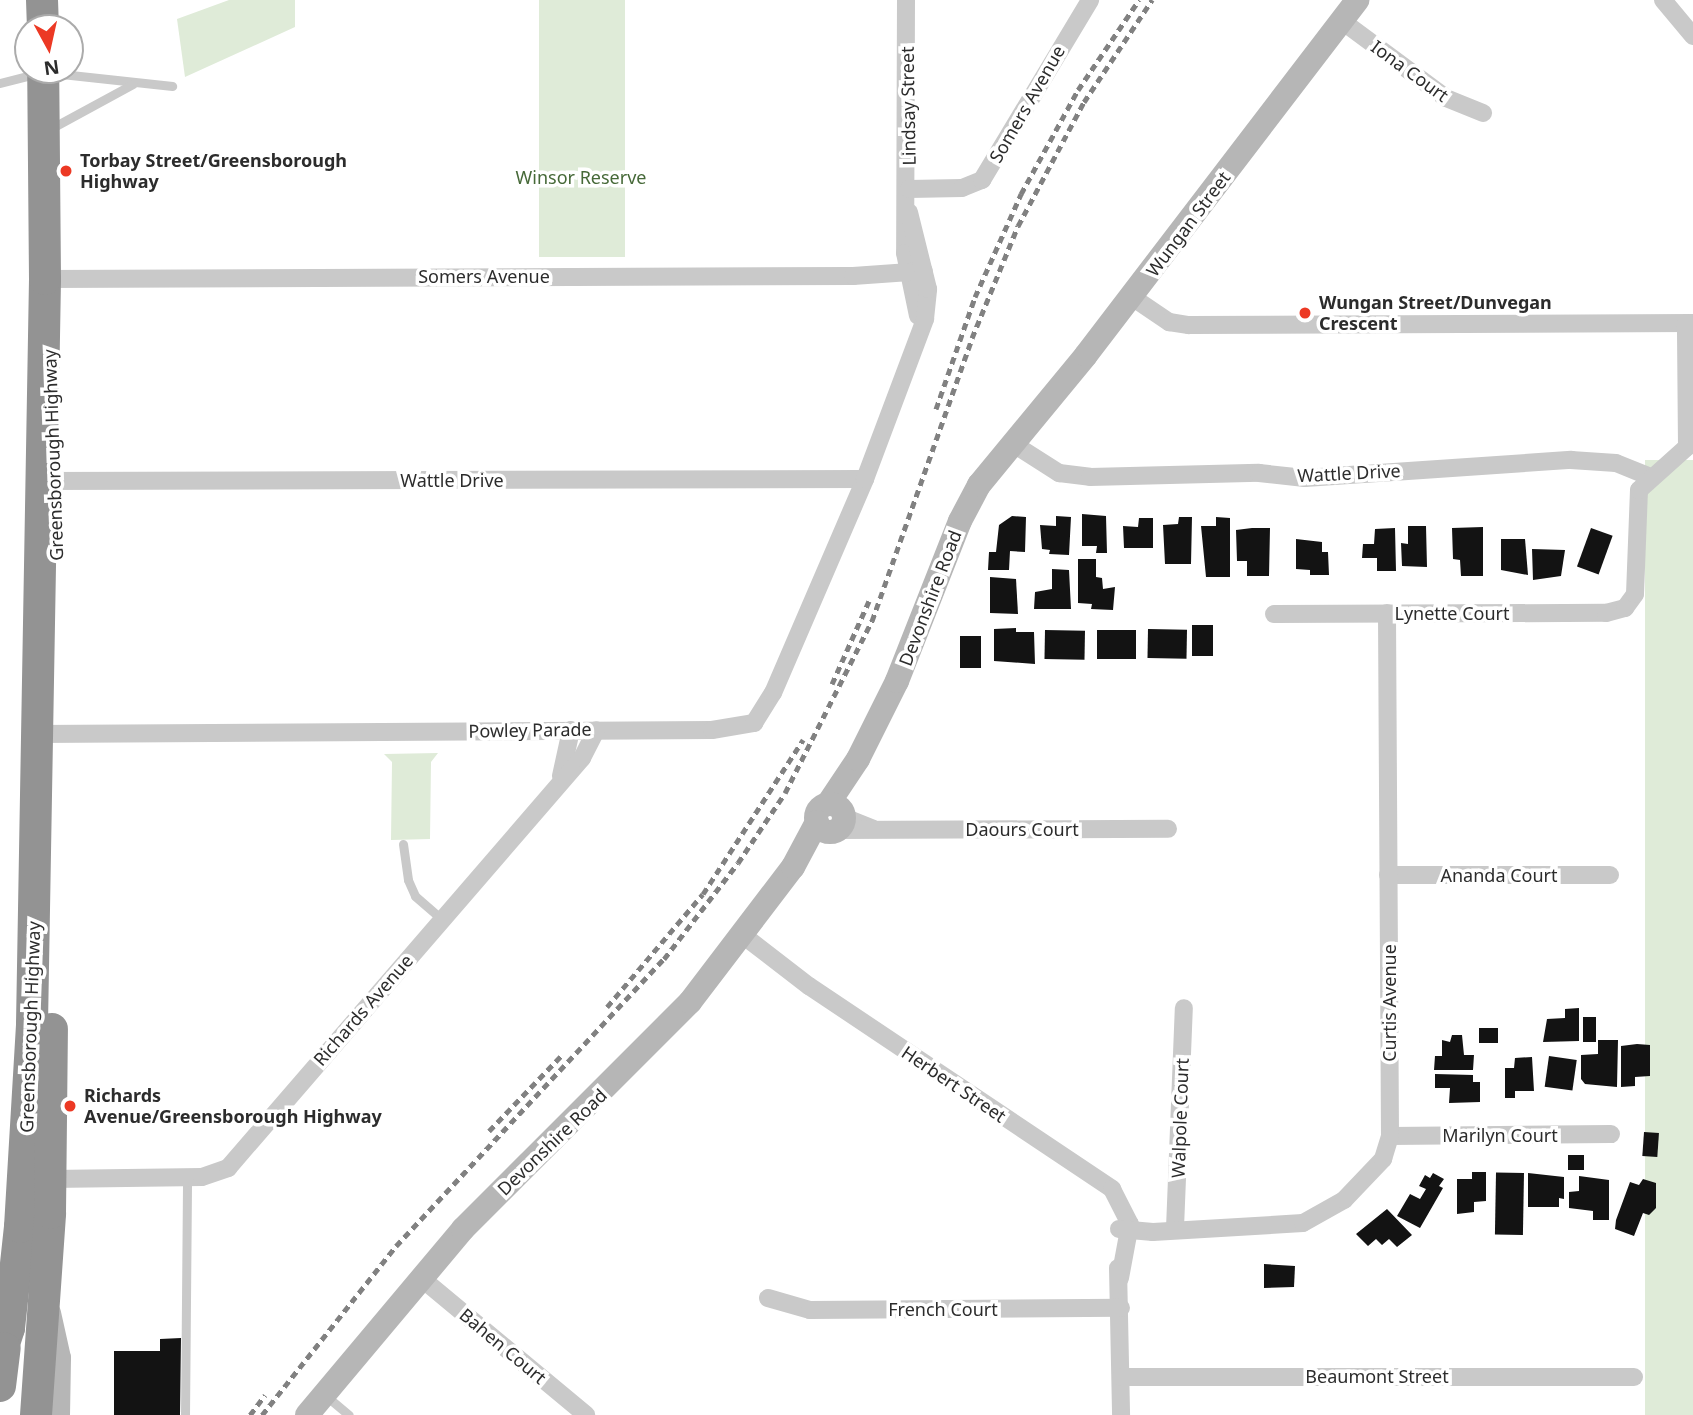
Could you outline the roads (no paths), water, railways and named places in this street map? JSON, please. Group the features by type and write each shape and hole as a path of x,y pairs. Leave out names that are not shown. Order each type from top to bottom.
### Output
{"highway":[{"name":"Greensborough Highway","path":"36,1415 51,1179 45,734 47,481 55,407 44,279 43,84"},
{"name":"Greensborough Highway","path":"0,1386 2,1352 20,1227 30,1078 45,734"}],"street":[{"name":"Lindsay Street","path":"865,479 928,306 916,271 909,212 906,0"},
{"name":"Somers Avenue","path":"909,189 962,188 982,180 1090,0"},
{"name":"Wungan Street","path":"1012,443 1132,297 1357,0"},
{"path":"1664,0 1693,36"},
{"name":"Iona Court","path":"1342,21 1446,98 1483,113"},
{"name":"Somers Avenue","path":"44,279 916,271"},
{"path":"1132,297 1169,322 1189,325 1690,323 1687,447 1650,477"},
{"name":"Wattle Drive","path":"1012,443 1059,473 1090,477 1259,473 1305,478 1571,460 1616,463 1650,477"},
{"name":"Devonshire Road","path":"307,1415 420,1277 641,1055 740,941 793,867 834,820 858,759 916,639 960,521 979,485 1012,443"},
{"name":"Lynette Court","path":"1274,614 1606,613 1629,605 1636,582 1637,498 1650,477"},
{"name":"Wattle Drive","path":"47,481 865,479"},
{"name":"Powley Parade","path":"45,734 725,730 754,723 773,693 865,479"},
{"name":"Curtis Avenue","path":"1126,1228 1287,1226 1318,1217 1377,1168 1390,1136 1387,614"},
{"name":"Richards Avenue","path":"560,779 571,730"},
{"name":"Richards Avenue","path":"51,1179 212,1176 228,1168 560,779 582,758 596,730"},
{"name":"Daours Court","path":"834,820 877,830 1168,829"},
{"name":"Ananda Court","path":"1388,875 1610,875"},
{"name":"Herbert Street","path":"740,941 1099,1182 1126,1228"},
{"name":"Walpole Court","path":"1175,1228 1184,1009"},
{"name":"Marilyn Court","path":"1390,1136 1611,1134"},
{"path":"1121,1415 1120,1278 1115,1254 1126,1228"},
{"name":"Bahen Court","path":"420,1277 586,1415"},
{"path":"45,1296 59,1358 58,1415"},
{"name":"French Court","path":"768,1298 810,1310 1121,1308"},
{"name":"Beaumont Street","path":"1121,1377 1634,1377"}],"lane":[{"path":"84,76 172,86"},
{"path":"44,132 135,83"},
{"path":"403,844 408,880 415,896 441,919"},
{"path":"185,1415 187,1177"},
{"path":"323,1394 349,1415"}],"railway":[{"path":"936,409 975,297 1021,194 1078,90 1139,0"},
{"path":"262,1415 396,1246 664,959 738,863 785,793 872,621 972,338 1018,226 1084,102 1152,0"},
{"path":"832,684 869,601"},
{"path":"607,1007 703,894 803,740"},
{"path":"489,1131 562,1055"},
{"path":"250,1415 265,1395"}],"place":[{"name":"Torbay Street/Greensborough Highway","path":"66,171"},
{"name":"Wungan Street/Dunvegan Crescent","path":"1305,313"},
{"name":"Richards Avenue/Greensborough Highway","path":"70,1106"}],"park label":[{"name":"Winsor Reserve","path":"581,177"}]}
